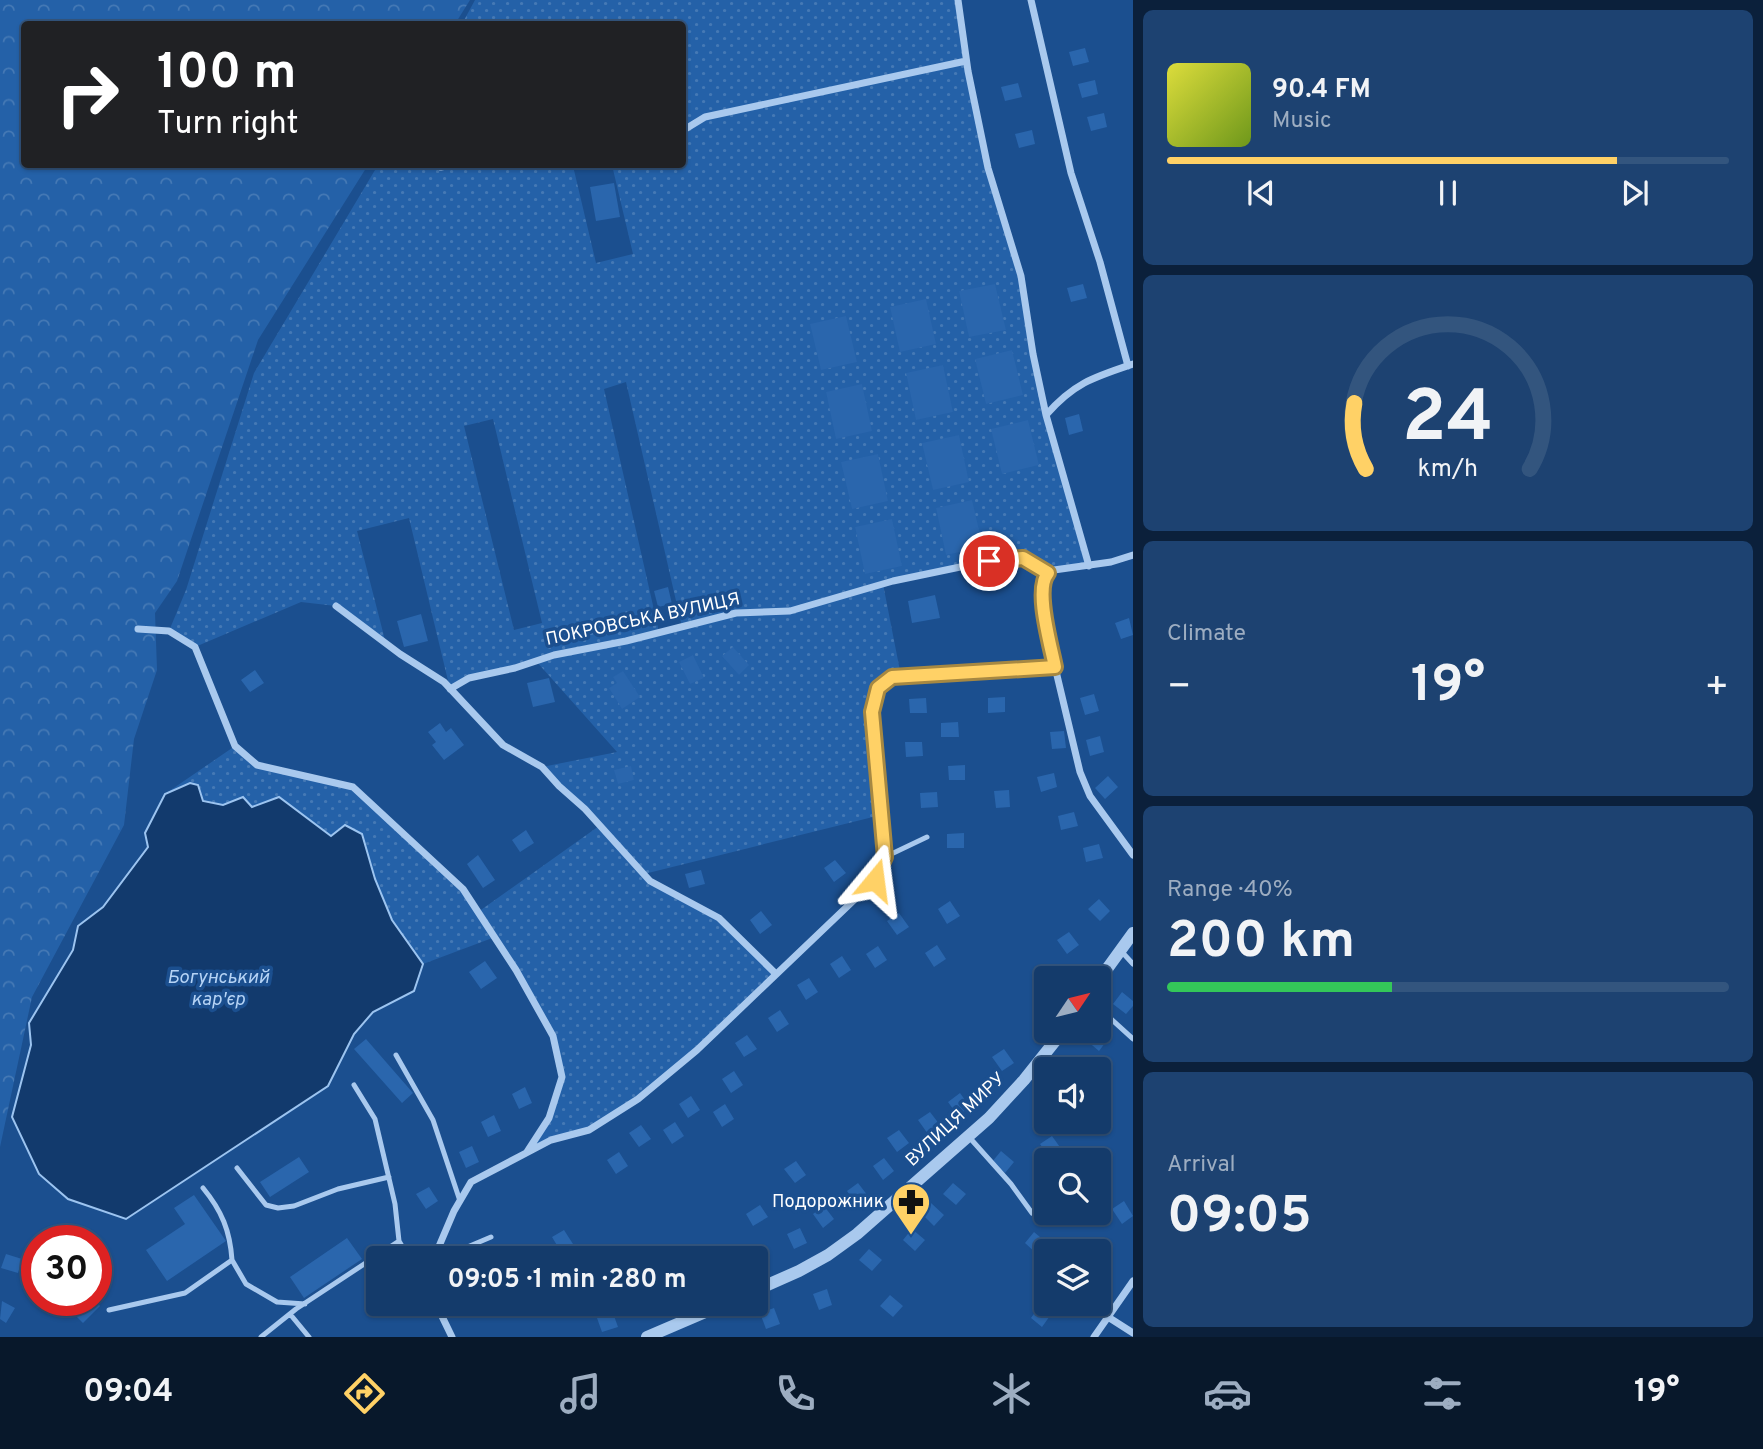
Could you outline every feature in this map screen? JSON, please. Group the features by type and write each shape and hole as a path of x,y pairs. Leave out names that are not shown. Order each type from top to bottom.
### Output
{"street":[{"path":"958,0 966,61 988,168 1021,276 1046,415 1089,566"},
{"path":"1031,0 1070,173 1130,365 1090,379 1063,395 1046,415"},
{"path":"686,129 705,117 966,61"},
{"path":"1133,555 1048,573 1044,577 1042,600 1080,772 1090,796 1133,855"},
{"name":"ПОКРОВСЬКА ВУЛИЦЯ","path":"450,689 468,678 515,668 554,655 626,641 736,613 790,611 893,581 989,561 1023,558 1048,573"},
{"path":"336,606 400,654 444,682 503,745 542,767 585,809 650,881 719,918 776,974"},
{"path":"138,629 169,631 195,647 235,746 257,765 353,787 463,889 516,970 553,1036 562,1077 549,1118 527,1153"},
{"path":"439,1246 471,1182 551,1140 589,1130 638,1099 697,1050 875,880 885,857 872,712 878,688 892,677 1055,667"},
{"path":"1109,966 1133,933"},
{"name":"ВУЛИЦЯ МИРУ","path":"768,1285 799,1271 843,1245 1006,1101 1053,1043"},
{"path":"1094,1337 1133,1281"},
{"path":"442,1316 452,1337"},
{"path":"648,1337 696,1316"},
{"path":"1108,1317 1133,1333"}],"lane":[{"path":"885,857 927,837"},
{"path":"1120,950 1133,964"},
{"path":"1111,1019 1133,1039"},
{"path":"396,1055 433,1120 460,1201"},
{"path":"354,1084 375,1119 402,1246"},
{"path":"968,1136 1011,1184 1032,1213"},
{"path":"237,1168 265,1205 278,1208 294,1206 338,1189 389,1177"},
{"path":"203,1188 219,1208 230,1235 232,1260 246,1284 277,1302 305,1304"},
{"path":"470,1246 491,1237"},
{"path":"261,1337 290,1314 399,1241"},
{"path":"112,1309 185,1293 232,1260"},
{"path":"290,1314 309,1337"}],"green space":[{"path":"0,0 470,0 457,21 21,21 21,168 366,168 258,340 177,581 155,613 157,670 134,739 124,825 32,997 0,1147"},
{"path":"475,0 958,0 988,168 1021,276 1033,354 1089,566 1048,573 1022,558 883,584 901,676 878,688 872,712 881,815 644,874 719,918 776,974 638,1099 589,1130 551,1140 527,1153 556,1099 561,1079 560,1064 537,1007 495,937 423,964 392,920 375,879 362,834 331,836 279,797 252,807 243,797 223,805 203,801 190,783 165,794 235,746 257,765 353,787 463,889 478,912 599,826 542,767 617,752 536,661 469,678 450,689 409,518 357,531 386,644 336,606 301,602 195,647 169,631 186,590 254,373 376,168 573,168 596,263 633,254 613,168 686,168 686,21 464,21","holes":["626,382 682,627 659,632 604,389","493,419 542,623 514,630 464,426"]}],"water":[{"name":"Богунський кар'єр","path":"190,783 198,785 203,801 223,805 243,797 252,807 279,797 331,836 345,825 362,834 375,879 392,920 423,964 414,991 373,1012 354,1034 328,1086 126,1219 68,1199 39,1174 12,1117 31,1045 29,1023 73,950 78,926 103,907 148,847 145,833 165,794"}],"building":[{"path":"1085,48 1089,62 1073,66 1069,52"},
{"path":"1095,80 1098,94 1082,98 1078,84"},
{"path":"1018,83 1022,97 1005,101 1001,87"},
{"path":"1104,113 1107,127 1091,131 1087,117"},
{"path":"1032,130 1035,144 1019,148 1015,134"},
{"path":"614,183 620,217 596,221 590,187"},
{"path":"995,284 1006,330 969,337 959,291"},
{"path":"1083,284 1087,298 1071,302 1067,288"},
{"path":"926,299 936,344 900,352 890,307"},
{"path":"846,316 857,362 821,370 810,324"},
{"path":"1012,350 1023,395 986,404 975,359"},
{"path":"943,365 953,412 916,420 906,373"},
{"path":"862,384 872,431 836,439 826,392"},
{"path":"1079,414 1083,431 1069,435 1065,418"},
{"path":"1028,420 1039,465 1002,474 991,429"},
{"path":"959,435 969,482 933,490 922,443"},
{"path":"878,454 888,501 852,509 841,462"},
{"path":"972,500 983,547 946,555 936,508"},
{"path":"892,519 902,566 865,574 855,527"},
{"path":"668,587 672,604 658,607 654,591"},
{"path":"935,595 940,618 912,623 908,601"},
{"path":"421,614 428,641 404,647 397,621"},
{"path":"1129,618 1133,635 1121,639 1115,623"},
{"path":"733,647 749,665 739,675 722,656"},
{"path":"693,655 704,678 690,684 679,662"},
{"path":"255,670 264,683 250,692 241,680"},
{"path":"623,671 640,697 622,709 609,688 617,683 613,677"},
{"path":"549,678 555,702 533,707 527,683"},
{"path":"1094,694 1099,711 1085,715 1080,698"},
{"path":"1005,697 1005,712 988,713 988,698"},
{"path":"926,698 927,713 910,713 909,699"},
{"path":"958,722 959,737 941,737 941,723"},
{"path":"440,723 446,732 451,728 464,745 444,760 432,745 436,742 428,732"},
{"path":"1064,731 1066,748 1052,749 1050,732"},
{"path":"1100,736 1104,752 1090,756 1086,740"},
{"path":"905,742 922,742 923,756 906,757"},
{"path":"965,765 965,780 949,780 948,766"},
{"path":"631,766 634,780 618,784 614,770"},
{"path":"1054,773 1057,787 1041,792 1037,777"},
{"path":"1108,776 1118,787 1105,799 1095,788"},
{"path":"1009,790 1010,807 996,808 994,791"},
{"path":"937,792 938,807 921,808 920,793"},
{"path":"1074,812 1078,826 1061,830 1058,816"},
{"path":"526,830 534,843 520,852 512,840"},
{"path":"964,833 964,848 947,848 947,834"},
{"path":"1099,844 1103,858 1086,862 1083,848"},
{"path":"478,855 495,880 483,888 467,864"},
{"path":"835,860 846,873 834,882 824,868"},
{"path":"701,870 705,884 689,888 685,874"},
{"path":"1099,899 1110,911 1100,921 1088,909"},
{"path":"950,901 960,916 947,924 938,909"},
{"path":"761,911 772,925 760,934 750,920"},
{"path":"899,913 909,927 897,935 887,921"},
{"path":"1069,932 1079,945 1067,954 1057,940"},
{"path":"937,945 946,959 934,967 925,953"},
{"path":"878,946 887,960 875,968 866,954"},
{"path":"842,956 851,970 839,978 830,964"},
{"path":"485,961 497,978 481,989 469,972"},
{"path":"809,978 818,992 806,1000 797,985"},
{"path":"1122,992 1133,1001 1133,1006 1126,1014 1113,1004"},
{"path":"780,1010 789,1024 777,1032 768,1018"},
{"path":"747,1035 757,1049 744,1057 735,1043"},
{"path":"366,1039 413,1093 402,1103 354,1049"},
{"path":"1090,1043 1105,1043 1099,1051"},
{"path":"1004,1049 1014,1063 1002,1071 992,1057"},
{"path":"734,1071 743,1085 731,1093 722,1079"},
{"path":"525,1087 532,1103 519,1109 512,1094"},
{"path":"960,1093 970,1107 958,1116 948,1102"},
{"path":"691,1096 700,1110 688,1118 679,1104"},
{"path":"725,1104 734,1119 722,1127 713,1112"},
{"path":"930,1112 940,1125 928,1134 918,1120"},
{"path":"494,1115 501,1131 488,1137 481,1122"},
{"path":"675,1122 684,1136 672,1144 663,1130"},
{"path":"641,1125 651,1139 639,1147 629,1133"},
{"path":"899,1130 909,1143 897,1152 887,1138"},
{"path":"1052,1136 1061,1148 1043,1148 1040,1144"},
{"path":"472,1146 479,1162 466,1168 459,1152"},
{"path":"1001,1151 1014,1162 1005,1173 992,1162"},
{"path":"619,1152 628,1166 616,1174 607,1160"},
{"path":"299,1157 309,1172 270,1197 260,1182"},
{"path":"884,1158 894,1171 883,1180 873,1166"},
{"path":"796,1161 806,1175 795,1183 784,1169"},
{"path":"858,1183 868,1196 857,1205 847,1191"},
{"path":"953,1183 966,1194 956,1205 943,1194"},
{"path":"429,1187 438,1201 426,1209 416,1194"},
{"path":"194,1195 226,1241 167,1281 146,1250 185,1224 174,1208"},
{"path":"1124,1201 1133,1216 1122,1224 1112,1209"},
{"path":"931,1203 944,1215 934,1226 922,1214"},
{"path":"760,1205 768,1217 753,1226 746,1214"},
{"path":"824,1206 834,1219 823,1228 813,1214"},
{"path":"800,1228 807,1243 794,1249 787,1234"},
{"path":"912,1229 925,1240 915,1251 903,1240"},
{"path":"564,1230 573,1244 557,1246 552,1237"},
{"path":"1034,1232 1042,1239 1034,1239 1034,1251 1025,1243"},
{"path":"347,1238 362,1259 304,1298 290,1277"},
{"path":"869,1249 882,1260 872,1271 859,1260"},
{"path":"6,1254 21,1259 18,1273 1,1268"},
{"path":"827,1289 832,1305 819,1310 813,1294"},
{"path":"890,1295 903,1306 893,1317 880,1306"},
{"path":"2,1301 15,1308 6,1323 0,1319"},
{"path":"774,1308 780,1324 766,1329 761,1316 768,1316 768,1310"},
{"path":"1034,1314 1034,1316 1050,1316 1042,1327 1031,1318"},
{"path":"76,1316 90,1316 83,1323"},
{"path":"614,1316 618,1327 602,1332 597,1318"}],"place":[{"name":"Подорожник","path":"911,1236"}],"route":[{"path":"875,880 885,857 872,712 878,688 892,677 1055,667 1042,600 1044,577 1048,573 1023,558 989,561"}]}
